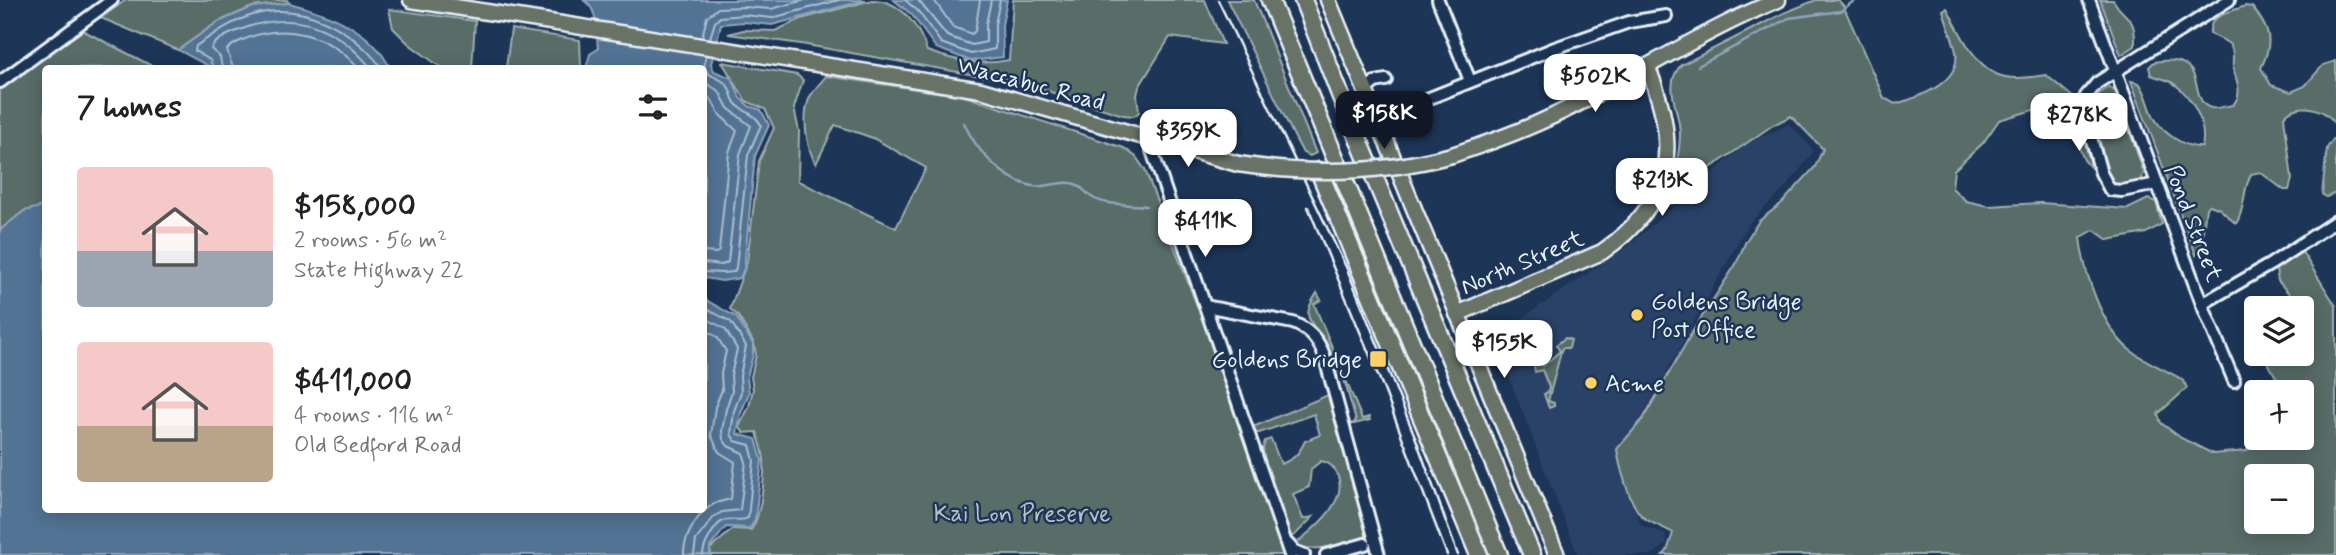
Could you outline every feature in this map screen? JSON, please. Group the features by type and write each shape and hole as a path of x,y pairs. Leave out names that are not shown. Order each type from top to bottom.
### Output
{"highway":[{"path":"1270,0 1499,555"},
{"path":"1303,0 1348,115 1532,555"},
{"path":"1319,172 1479,555"}],"main road":[{"name":"Waccabuc Road","path":"411,0 981,90 1238,163 1319,172 1404,166 1452,155 1527,128 1778,0"},
{"path":"1328,0 1557,555"},
{"name":"North Street","path":"1457,314 1602,252 1625,235 1644,215 1661,178 1668,143 1662,107 1647,66"}],"street":[{"path":"0,82 112,0"},
{"path":"1438,0 1470,81"},
{"name":"Pond Street","path":"2089,0 2202,304 2234,381"},
{"path":"2157,184 2110,190 2101,173 2082,106 2096,83 2229,0"},
{"path":"1377,119 1629,22 1666,16"},
{"path":"1365,90 1375,82 1386,80"},
{"path":"1148,139 1290,555"},
{"path":"2202,304 2336,222"},
{"path":"1205,306 1293,323 1315,338 1324,355 1379,555"},
{"path":"1284,539 1294,551 1304,555"},
{"path":"1326,555 1365,544"}],"shaded area":[{"path":"1789,124 1814,151 1787,186 1748,224 1620,456 1627,493 1641,525 1665,534 1667,544 1651,555 1578,555 1498,349 1515,323 1627,247 1745,145"}],"green space":[{"path":"126,0 287,0 289,3 252,7 218,22 178,50 101,18"},
{"path":"872,0 892,4 907,16 919,32 927,51 967,61 987,63 1009,60 1013,0 1205,0 1223,44 1170,37 1139,87 1139,112 1134,116 1123,115 1025,84 801,44 728,34 743,30 775,31 801,19"},
{"path":"1227,0 1254,0 1316,153 1310,156 1303,153"},
{"path":"1816,0 1838,0 1843,5 1884,98 1895,104 1926,93 1952,72 1956,63 1956,52 1943,10 1947,8 1967,45 1987,69 2008,77 2046,75 2079,102 2092,169 2084,160 2077,142 2054,116 2033,110 1999,120 1983,143 1954,170 1952,188 1966,201 1989,206 2040,203 2128,209 2148,199 2156,202 2162,224 2146,233 2108,240 2094,230 2080,238 2082,252 2096,298 2120,340 2136,354 2183,380 2187,388 2158,414 2161,423 2181,438 2213,454 2247,450 2314,450 2314,380 2277,380 2270,366 2314,366 2314,296 2291,296 2278,281 2276,269 2302,252 2336,306 2336,555 1663,555 1673,533 1638,512 1626,485 1617,449 1643,419 1759,221 1782,203 1815,167 1823,149 1791,116 1773,125 1696,178 1672,204 1669,201 1680,134 1672,90 1673,81 1681,65 1784,13"},
{"path":"2100,0 2113,0 2134,28 2135,46 2121,55"},
{"path":"2245,6 2252,7 2266,29 2269,43 2261,68 2271,85 2291,92 2305,86 2323,65 2336,61 2336,128 2328,116 2313,109 2297,108 2284,117 2292,179 2289,190 2284,190 2260,172 2251,174 2236,224 2220,209 2210,205 2206,208 2201,247 2196,255 2131,81 2142,87 2153,114 2164,130 2182,143 2202,147 2200,120 2192,103 2173,83 2151,75 2149,67 2154,62 2172,61 2184,64 2191,70 2204,104 2211,108 2233,105 2239,91 2232,50 2228,43 2210,33 2210,27 2222,15"},
{"path":"389,9 475,21 472,65 438,65 409,44 393,28"},
{"path":"511,29 580,40 581,65 506,65"},
{"path":"82,30 150,65 42,65 42,207 24,211 0,230 0,90"},
{"name":"Kai Lon Preserve","path":"722,62 797,75 803,80 794,108 799,131 798,181 896,228 926,168 873,138 835,125 816,164 808,141 806,114 810,96 826,76 964,96 1124,148 1136,157 1145,170 1225,379 1223,381 1284,555 711,555 710,549 733,529 751,530 762,496 764,459 757,432 744,433 739,427 749,407 753,389 751,377 756,355 754,343 738,316 730,309 747,262 759,161 774,128 765,109 746,101"},
{"path":"2109,87 2116,92 2144,173 2141,180 2131,185 2115,184 2109,177 2090,106 2100,93"},
{"path":"2336,135 2336,193 2326,197 2322,194 2327,148"},
{"path":"1317,293 1321,300 1314,304 1362,419 1369,417 1370,420 1350,425 1356,421 1343,376 1336,376 1327,346 1308,315"},
{"path":"1565,338 1571,340 1569,348 1562,348 1548,401 1554,403 1554,406 1549,408 1544,394 1549,387 1542,370 1535,372 1534,366 1538,362 1543,366 1560,351 1556,345"},
{"path":"1328,395 1367,536 1330,547 1303,548 1294,545 1319,523 1334,505 1340,484 1337,474 1330,465 1321,461 1311,469 1309,487 1293,494 1303,519 1313,517 1295,535 1289,537 1264,460 1263,448 1265,441 1271,439 1281,464 1293,458 1305,441 1320,435 1314,414 1259,433 1256,433 1253,427"}],"water":[{"path":"583,0 866,0 772,25 744,22 721,24 711,64 714,71 732,78 740,98 749,106 761,110 769,125 755,156 744,269 740,278 722,281 707,278 707,65 587,65 590,54 598,49 594,15"},
{"path":"894,0 1007,0 1002,25 1003,57 971,61 936,48 912,15"},
{"path":"289,3 333,18 372,43 388,65 206,65 178,50 218,22 253,7"},
{"path":"42,207 42,513 707,513 707,301 736,317 753,344 747,377 749,393 737,434 756,439 762,460 755,520 750,528 726,527 710,547 710,555 0,555 0,230 24,211"}],"waterway":[{"path":"1698,66 1789,18 1841,11 1855,0"},
{"path":"964,123 975,143 991,162 1022,183 1033,186 1071,183 1078,185 1099,201 1146,206"}],"railway":[{"path":"1218,0 1347,269 1416,439 1458,555"},
{"path":"1308,207 1383,387 1447,555"}],"place":[{"name":"Goldens Bridge Post Office","path":"1637,315"},
{"name":"Goldens Bridge","path":"1378,359"},
{"name":"Acme","path":"1591,383"}]}
